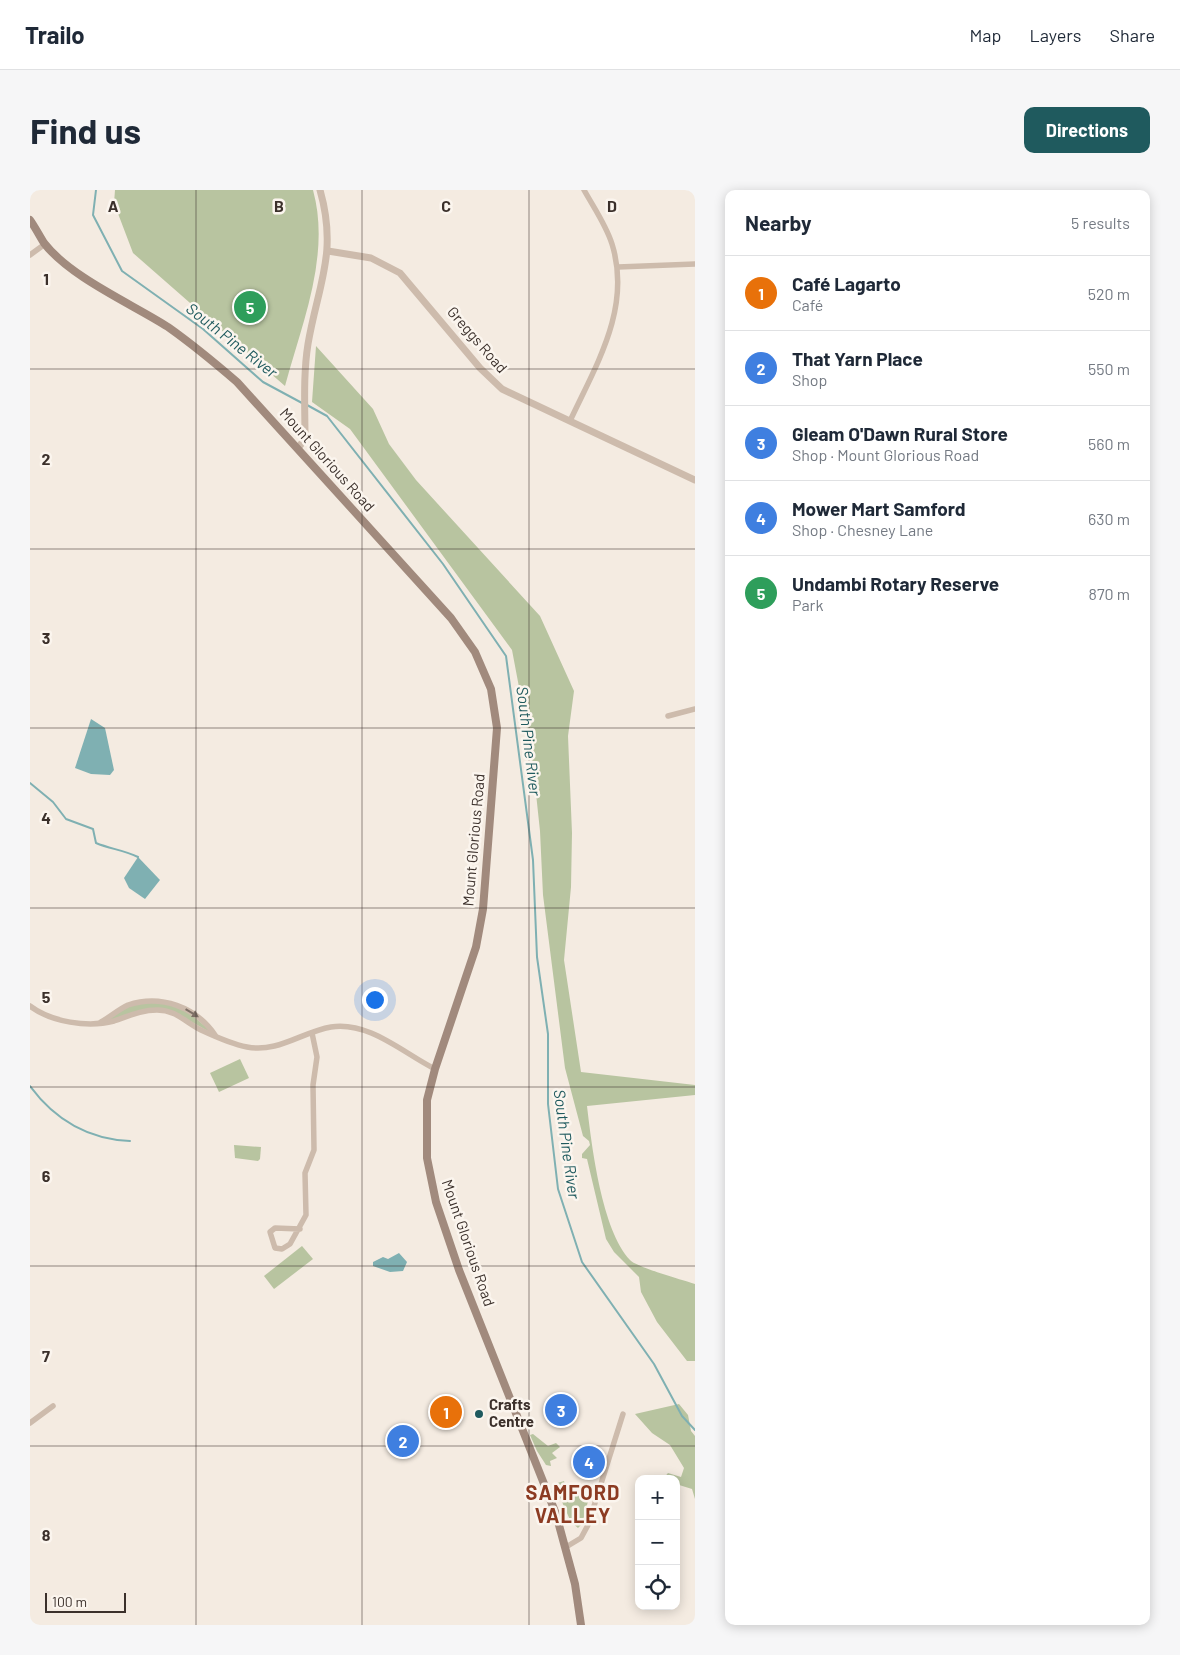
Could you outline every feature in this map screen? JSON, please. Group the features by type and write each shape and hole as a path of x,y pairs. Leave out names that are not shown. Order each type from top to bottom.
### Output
{"main road":[{"name":"Mount Glorious Road","path":"30,220 45,244 72,267 203,352 237,382 451,618 476,652 491,689 497,728 483,909 476,947 435,1068 427,1100 427,1158 436,1202 459,1270 556,1514 575,1584 581,1625"}],"street":[{"path":"298,448 305,439 305,368 308,342 324,280 328,251 326,220 320,190"},
{"path":"570,421 610,336 618,303 618,267 604,223 584,190"},
{"path":"30,256 45,244"},
{"name":"Greggs Road","path":"328,251 371,258 400,272 492,380 513,394 695,480"},
{"path":"618,267 695,264"},
{"path":"668,716 695,709"},
{"path":"150,1002 150,1010"},
{"path":"99,1023 129,1005 150,1002 182,1006 204,1020 215,1035"},
{"path":"30,1006 55,1018 80,1023 99,1023 150,1010 172,1011 200,1029 233,1044 253,1048 271,1047 332,1027 357,1028 394,1045 414,1058 435,1068"},
{"path":"300,1229 275,1228 270,1232 275,1248 282,1249 290,1244 300,1229 306,1215 305,1173 314,1150 313,1102 317,1057 312,1033"},
{"path":"30,1423 53,1406"},
{"path":"566,1547 581,1538 588,1525 623,1414"}],"green space":[{"path":"115,190 313,190 318,214 317,264 306,313 285,386 133,253 114,203"},
{"path":"316,346 373,409 389,444 416,480 540,616 574,691 568,736 572,833 571,887 564,960 581,1072 695,1085 695,1095 587,1106 595,1165 605,1209 612,1229 620,1246 630,1260 650,1270 695,1284 695,1361 687,1361 657,1322 641,1292 639,1277 614,1252 606,1239 587,1159 582,1158 582,1154 590,1145 589,1141 583,1136 565,1068 543,895 540,831 532,756 512,650 350,429 312,402"},
{"path":"150,1002 182,1006 215,1035 172,1011 158,1010 112,1021 106,1019 125,1007"},
{"path":"240,1059 249,1078 219,1092 210,1073"},
{"path":"234,1145 261,1147 260,1159 258,1161 235,1158"},
{"path":"302,1246 313,1259 274,1289 264,1276"},
{"path":"679,1404 688,1415 691,1431 695,1436 695,1499 692,1489 680,1485 680,1477 684,1468 670,1445 652,1433 635,1414"},
{"path":"533,1434 548,1446 556,1443 560,1447 552,1453 557,1458 550,1461 551,1466 546,1465 537,1451 530,1435"},
{"path":"564,1481 567,1491 591,1490 582,1524 578,1528 571,1522 554,1484"}],"water":[{"path":"91,719 105,728 114,770 110,775 91,774 75,768"},
{"path":"138,857 160,880 145,899 129,888 124,878"},
{"path":"399,1253 407,1262 403,1271 390,1272 373,1266 373,1262 383,1257 388,1259"}],"waterway":[{"name":"South Pine River","path":"96,190 93,215 122,271 203,329 263,382 302,403"},
{"name":"South Pine River","path":"307,405 327,416 443,564 506,656 533,860 537,957 548,1034 548,1104 558,1189 582,1262 654,1364 682,1416 695,1430"},
{"path":"30,783 53,802 66,819 93,829 96,843 138,857"},
{"path":"30,1086 50,1109 74,1126 100,1136 130,1141"}],"place":[{"name":"Undambi Rotary Reserve","path":"250,307"},
{"name":"Gleam O'Dawn Rural Store","path":"561,1410"},
{"name":"Café Lagarto","path":"446,1412"},
{"name":"Crafts Centre","path":"479,1414"},
{"name":"That Yarn Place","path":"403,1441"},
{"name":"Mower Mart Samford","path":"589,1462"}],"district":[{"name":"SAMFORD VALLEY","path":"573,1504"}]}
